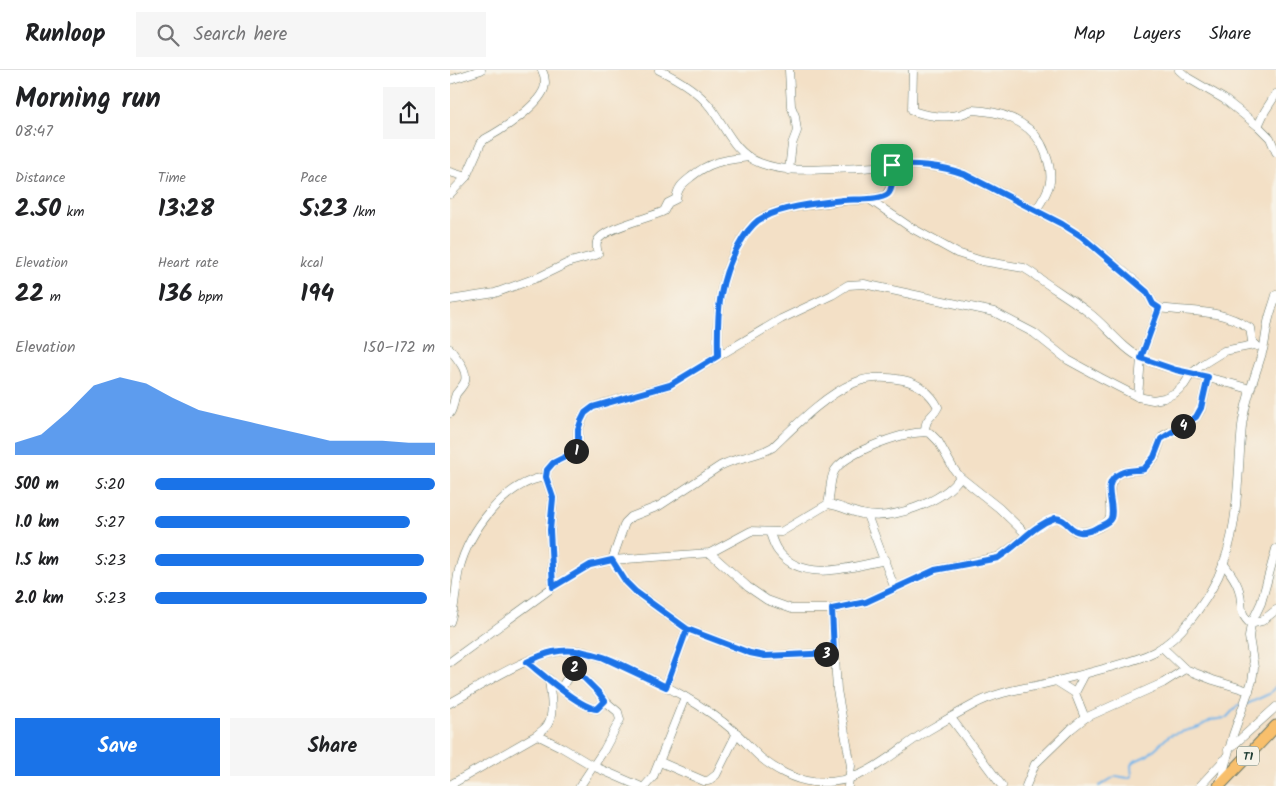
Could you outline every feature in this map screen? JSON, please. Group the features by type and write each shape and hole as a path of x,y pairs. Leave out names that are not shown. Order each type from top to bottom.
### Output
{"highway":[{"name":"T1","path":"1219,786 1276,726"}],"street":[{"path":"450,80 481,70"},
{"path":"450,194 466,177 481,143 515,119 540,95 546,82 542,70"},
{"path":"659,70 698,94 716,114 729,138 739,149 749,157 765,165 789,170 917,164 949,168 978,180 1081,236 1147,292 1153,304 1159,308 1208,312 1232,318 1250,328 1254,345"},
{"path":"789,70 791,106 795,116 797,131 792,144 789,170"},
{"path":"913,70 912,110 952,116 974,110 989,112 1017,121 1037,137 1045,150 1051,182 1036,210"},
{"path":"1179,70 1188,78 1224,100 1258,126 1270,138 1276,152"},
{"path":"1258,126 1276,94"},
{"path":"450,300 495,293 539,277 570,262 596,255 598,254 597,242 599,239 628,223 664,212 668,203 676,199 679,187 701,168 720,161 749,157"},
{"path":"718,356 718,318 722,287 737,248 754,224 763,217 786,210 839,201 882,197 890,192 892,165"},
{"path":"450,172 466,177"},
{"path":"869,199 910,228 957,253 982,261 1024,268 1090,313 1141,358 1249,389"},
{"path":"553,587 550,530 553,498 546,477 547,470 553,463 575,452 578,446 578,430 585,413 593,407 670,385 781,319 832,295 848,285 864,284 994,312 1034,333 1068,360 1138,397 1153,400 1164,398 1180,389 1203,364 1224,351 1254,345 1263,349"},
{"path":"450,703 527,662 552,652 580,651 602,657 666,687 709,711 736,733 761,758 796,778 822,784 849,783 871,772 927,731 974,704 998,693 1085,674 1123,664 1153,653 1179,633 1198,610 1217,578 1223,563 1231,535 1239,476 1242,424 1249,389 1263,349 1268,319 1276,295"},
{"path":"1138,397 1141,358 1159,308"},
{"path":"450,349 464,368 466,376 452,401 454,407 450,413"},
{"path":"834,653 765,656 750,653 687,629 636,592 626,582 612,560 621,531 631,517 658,506 730,460 763,453 830,397 854,382 881,377 918,384 938,406 937,410 927,420 925,432"},
{"path":"710,553 748,587 767,600 792,609 832,609 866,602 935,570 998,558 1033,529 1055,518 1064,520 1072,530 1079,532 1091,531 1107,522 1110,518 1109,491 1115,478 1121,473 1144,469 1154,457 1161,439 1196,417 1201,408 1208,377"},
{"path":"450,662 553,587 590,565 612,560 710,553 751,530 770,533 781,532 790,528 828,504 835,470 851,457 890,440 925,432 930,433 938,440 960,477 999,508 1026,534"},
{"path":"450,622 455,604 459,571 468,545 476,531 494,509 519,486 534,478 546,477"},
{"path":"828,504 867,515 904,511 921,505 948,491 960,477"},
{"path":"867,515 895,588"},
{"path":"770,533 777,550 790,562 805,568 824,570 844,569 885,560"},
{"path":"1219,786 1242,708 1249,691 1254,668 1249,638 1251,624 1260,603 1276,549"},
{"path":"1223,563 1239,588 1242,615 1251,624"},
{"path":"832,609 840,711 851,766 849,783"},
{"path":"1251,624 1262,621 1276,610"},
{"path":"666,687 687,629"},
{"path":"1162,647 1185,669 1249,691"},
{"path":"561,688 574,668 580,651"},
{"path":"527,662 548,679 593,709 597,709 605,701"},
{"path":"574,668 618,712 620,720 604,750 580,786"},
{"path":"1026,786 1035,764 1085,718 1163,683 1185,669"},
{"path":"1075,693 1085,674"},
{"path":"450,785 537,735 548,724 551,715 548,679"},
{"path":"1056,681 1075,693 1085,718"},
{"path":"645,786 653,777 660,762 685,697"},
{"path":"1200,786 1228,754 1276,707"},
{"path":"952,718 1002,786"},
{"path":"660,762 708,781 716,775 736,733"},
{"path":"537,735 562,747 592,766 638,786"}],"waterway":[{"path":"1247,704 1269,694 1276,686"},
{"path":"1099,786 1116,776 1128,778 1132,776 1131,765 1148,755 1170,735 1199,727 1211,720 1226,718 1238,705 1241,707"}],"route":[{"path":"892,165 890,192 882,197 839,201 786,210 763,217 754,224 737,248 722,287 719,298 717,326 718,356 670,385 593,407 585,413 581,421 578,430 578,446 575,452 553,463 547,470 546,477 553,498 550,530 553,587 590,565 612,560 619,573 636,592 687,629 666,687 602,657 580,651 574,668 605,701 597,709 590,708 527,662 552,652 580,651 602,657 638,673 666,687 677,656 687,629 750,653 765,656 834,653 832,609 866,602 935,570 998,558 1026,534 1048,520 1059,518 1064,520 1072,530 1079,532 1091,531 1107,522 1111,513 1109,491 1111,483 1115,478 1127,471 1144,469 1154,457 1164,435 1189,423 1196,417 1201,408 1208,377 1176,370 1141,358 1159,308 1153,304 1147,292 1081,236 1016,199 949,168 917,164 892,165"}]}
